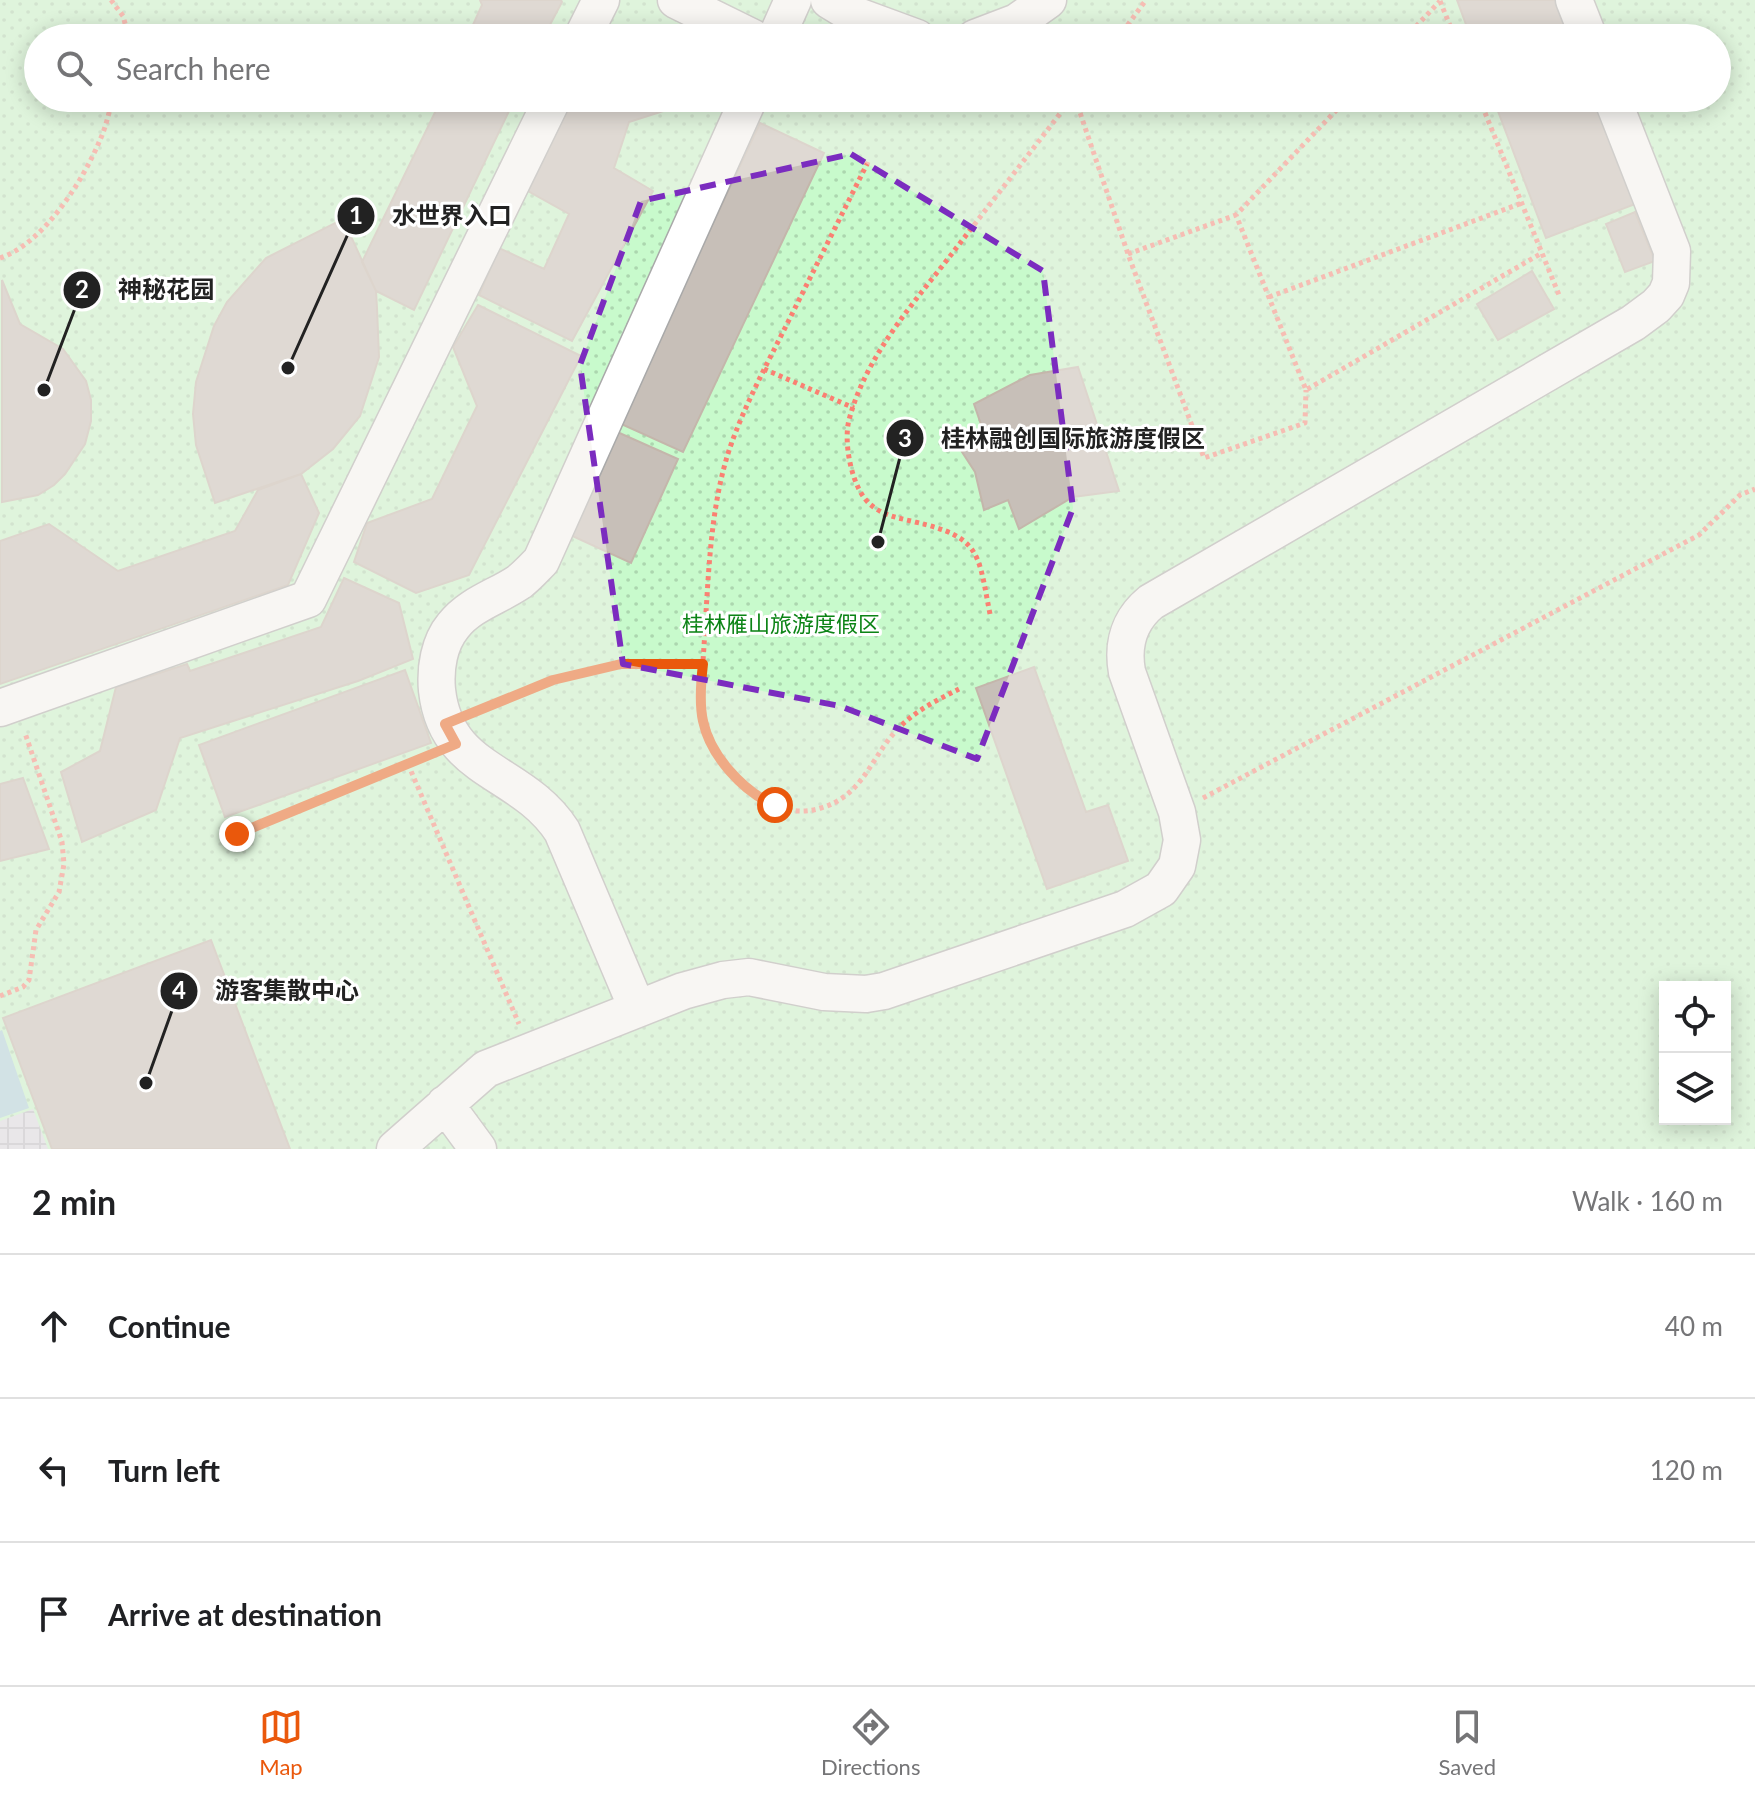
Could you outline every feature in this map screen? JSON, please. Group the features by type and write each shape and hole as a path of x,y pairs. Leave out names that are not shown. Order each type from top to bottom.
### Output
{"street":[{"path":"589,24 601,0"},
{"path":"676,0 725,24"},
{"path":"782,24 793,0"},
{"path":"829,0 852,14 879,24"},
{"path":"1012,24 1048,0"},
{"path":"1574,0 1583,24"},
{"path":"7,705 308,599 546,112"},
{"path":"637,1008 562,831 536,800 473,760 450,734 439,710 436,680 445,638 452,627 471,609 519,582 541,561 743,112"},
{"path":"395,1149 479,1073 637,1008 723,980 749,977 824,992 866,994 884,991 1125,909 1161,889 1177,866 1182,840 1177,812 1131,686 1125,660 1130,629 1141,610 1633,323 1656,306 1671,283 1672,251 1617,112"},
{"path":"445,1104 478,1149"}],"path":[{"path":"111,0 125,24"},
{"path":"1128,24 1146,0"},
{"path":"1418,24 1440,1 1449,24"},
{"path":"0,258 15,253 49,223 100,140 109,112"},
{"path":"990,614 980,565 966,541 947,529 888,516 868,503 856,485 848,455 848,422 886,338 1063,112"},
{"path":"1079,112 1204,458 1305,423 1306,390 1236,215"},
{"path":"1128,254 1236,215 1335,112"},
{"path":"1485,112 1559,295"},
{"path":"868,162 764,369 733,439 709,566 703,722 711,741 734,775 749,790 790,811 823,808 841,798 871,770 892,735 914,712 959,689"},
{"path":"1269,297 1522,203"},
{"path":"1306,390 1542,253"},
{"path":"764,369 854,408"},
{"path":"1177,812 1699,535 1740,495 1755,489"},
{"path":"237,834 408,764 450,734 553,680 621,664 703,664"},
{"path":"0,996 26,985 29,980 36,930 59,892 64,864 62,842 7,705"},
{"path":"408,764 530,1050"}],"highlighted area":[{"path":"851,154 1043,271 1073,508 977,759 840,706 623,664 580,365 641,201"}],"green space":[{"name":"桂林雁山旅游度假区","path":"0,0 1755,0 1755,1149 0,1149"}],"shaded area":[{"path":"33,1109 48,1149 0,1149 0,1121"}],"water":[{"path":"0,1031 29,1108 0,1118"}],"building":[{"path":"480,0 562,2 550,24 473,24 482,5"},
{"path":"1457,0 1562,0 1571,24 1466,24"},
{"path":"435,112 509,112 414,310 376,291 362,262"},
{"path":"566,112 660,112 629,122 614,168 653,191 572,341 479,295 499,248 544,269 569,214 528,191"},
{"path":"1498,112 1604,112 1638,203 1546,238"},
{"path":"760,123 824,153 683,452 619,423"},
{"path":"1635,212 1655,261 1625,272 1606,224"},
{"path":"343,219 376,291 379,357 360,416 333,449 301,474 215,503 196,445 193,414 196,382 214,326 227,302 266,258"},
{"path":"1532,271 1554,309 1498,340 1477,304"},
{"path":"2,280 20,324 63,349 86,381 91,400 91,421 85,444 54,485 38,495 2,502"},
{"path":"478,305 581,356 469,575 416,593 354,562 367,523 432,499 477,406 453,347"},
{"path":"1078,367 1119,491 1073,497 1019,529 1008,500 984,510 975,472 962,452 987,442 974,404 1030,375"},
{"path":"615,431 678,459 631,563 568,534"},
{"path":"301,474 319,513 288,585 0,684 0,541 49,524 118,571 235,531 258,490"},
{"path":"344,578 399,603 413,659 358,681 180,738 156,810 82,842 61,772 100,751 116,687 187,664 190,671 321,627"},
{"path":"1034,667 1086,812 1108,805 1128,861 1047,889 976,688"},
{"path":"405,670 431,743 225,817 199,745"},
{"path":"23,778 49,849 0,861 0,784"},
{"path":"211,940 290,1149 52,1149 3,1018"}],"place":[{"name":"水世界入口","path":"288,368"},
{"name":"神秘花园","path":"44,390"},
{"name":"桂林融创国际旅游度假区","path":"878,542"},
{"name":"游客集散中心","path":"146,1083"}],"route":[{"path":"237,834 456,744 445,724 553,680 621,664 703,664 703,722 711,741 740,782 775,805"}]}
